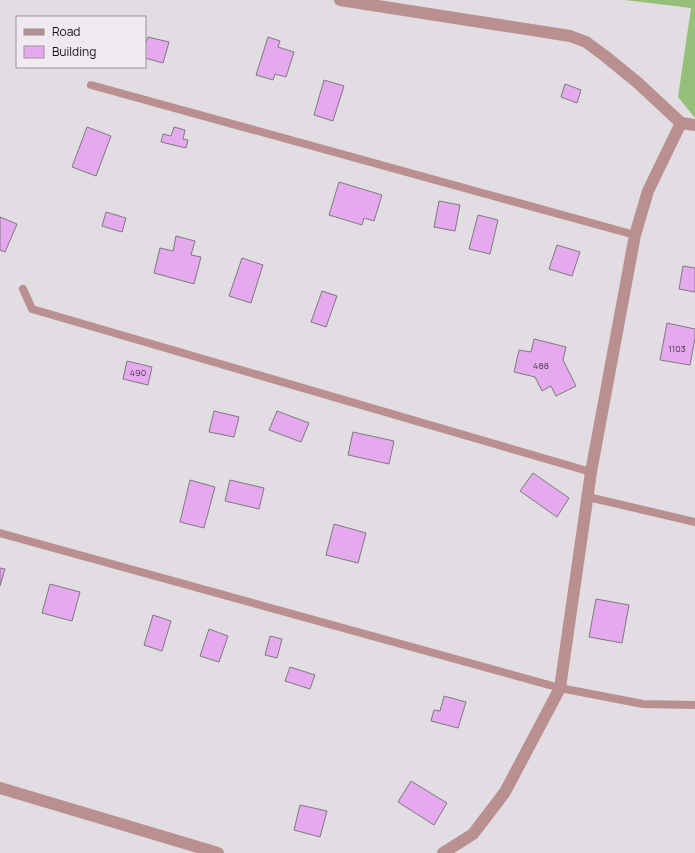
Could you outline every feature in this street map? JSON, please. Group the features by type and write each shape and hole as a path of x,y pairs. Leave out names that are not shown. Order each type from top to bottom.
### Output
{"street":[{"path":"340,0 570,36 586,42 605,56 638,83 681,123 695,125"},
{"path":"443,853 473,834 505,792 560,688 591,472 635,235 648,192 681,123"},
{"path":"0,788 218,853"}],"lane":[{"path":"91,85 635,235"},
{"path":"23,289 32,309 591,472"},
{"path":"588,496 695,522"},
{"path":"0,533 560,688 643,704 695,705"}],"green space":[{"path":"625,0 695,0 695,118 678,97 691,8"}],"building":[{"path":"148,37 169,42 163,63 146,58 146,42"},
{"path":"268,37 280,41 278,47 294,52 286,77 275,74 273,80 256,75"},
{"path":"324,80 344,86 333,121 314,115"},
{"path":"565,84 581,90 577,103 561,97"},
{"path":"87,127 111,136 96,176 72,167"},
{"path":"174,127 185,130 183,139 188,140 186,148 161,142 163,134 171,136"},
{"path":"339,182 382,195 374,221 364,218 362,225 329,215"},
{"path":"439,201 460,205 455,231 434,227"},
{"path":"106,212 126,218 122,232 102,226"},
{"path":"478,215 498,220 490,254 469,249"},
{"path":"0,217 17,224 5,252 0,250"},
{"path":"176,236 195,241 191,255 201,257 194,284 154,273 160,248 173,251"},
{"path":"557,245 580,252 572,276 549,269"},
{"path":"242,258 263,265 251,303 229,296"},
{"path":"683,266 695,268 695,292 679,289"},
{"path":"322,291 337,296 326,327 311,322"},
{"path":"667,323 695,329 695,338 690,365 660,360"},
{"path":"534,339 566,347 563,360 576,386 556,396 551,386 542,391 535,377 514,372 519,350 531,352"},
{"path":"127,361 152,367 148,385 123,379"},
{"path":"214,411 239,417 234,437 209,432"},
{"path":"277,411 309,423 301,442 269,430"},
{"path":"353,432 394,441 389,464 348,455"},
{"path":"533,473 569,498 557,517 520,491"},
{"path":"190,480 215,487 204,528 180,522"},
{"path":"230,480 264,488 259,509 225,501"},
{"path":"334,524 366,533 358,563 326,555"},
{"path":"0,568 5,569 0,586"},
{"path":"50,584 80,592 72,621 42,613"},
{"path":"596,599 629,605 622,643 589,637"},
{"path":"153,615 171,621 162,651 144,645"},
{"path":"209,629 228,636 219,662 200,656"},
{"path":"270,636 282,639 277,658 265,655"},
{"path":"290,667 315,675 310,689 285,681"},
{"path":"444,696 466,702 458,728 431,721 434,710 440,711"},
{"path":"411,781 447,803 434,825 398,802"},
{"path":"300,805 327,811 320,837 294,830"}]}
